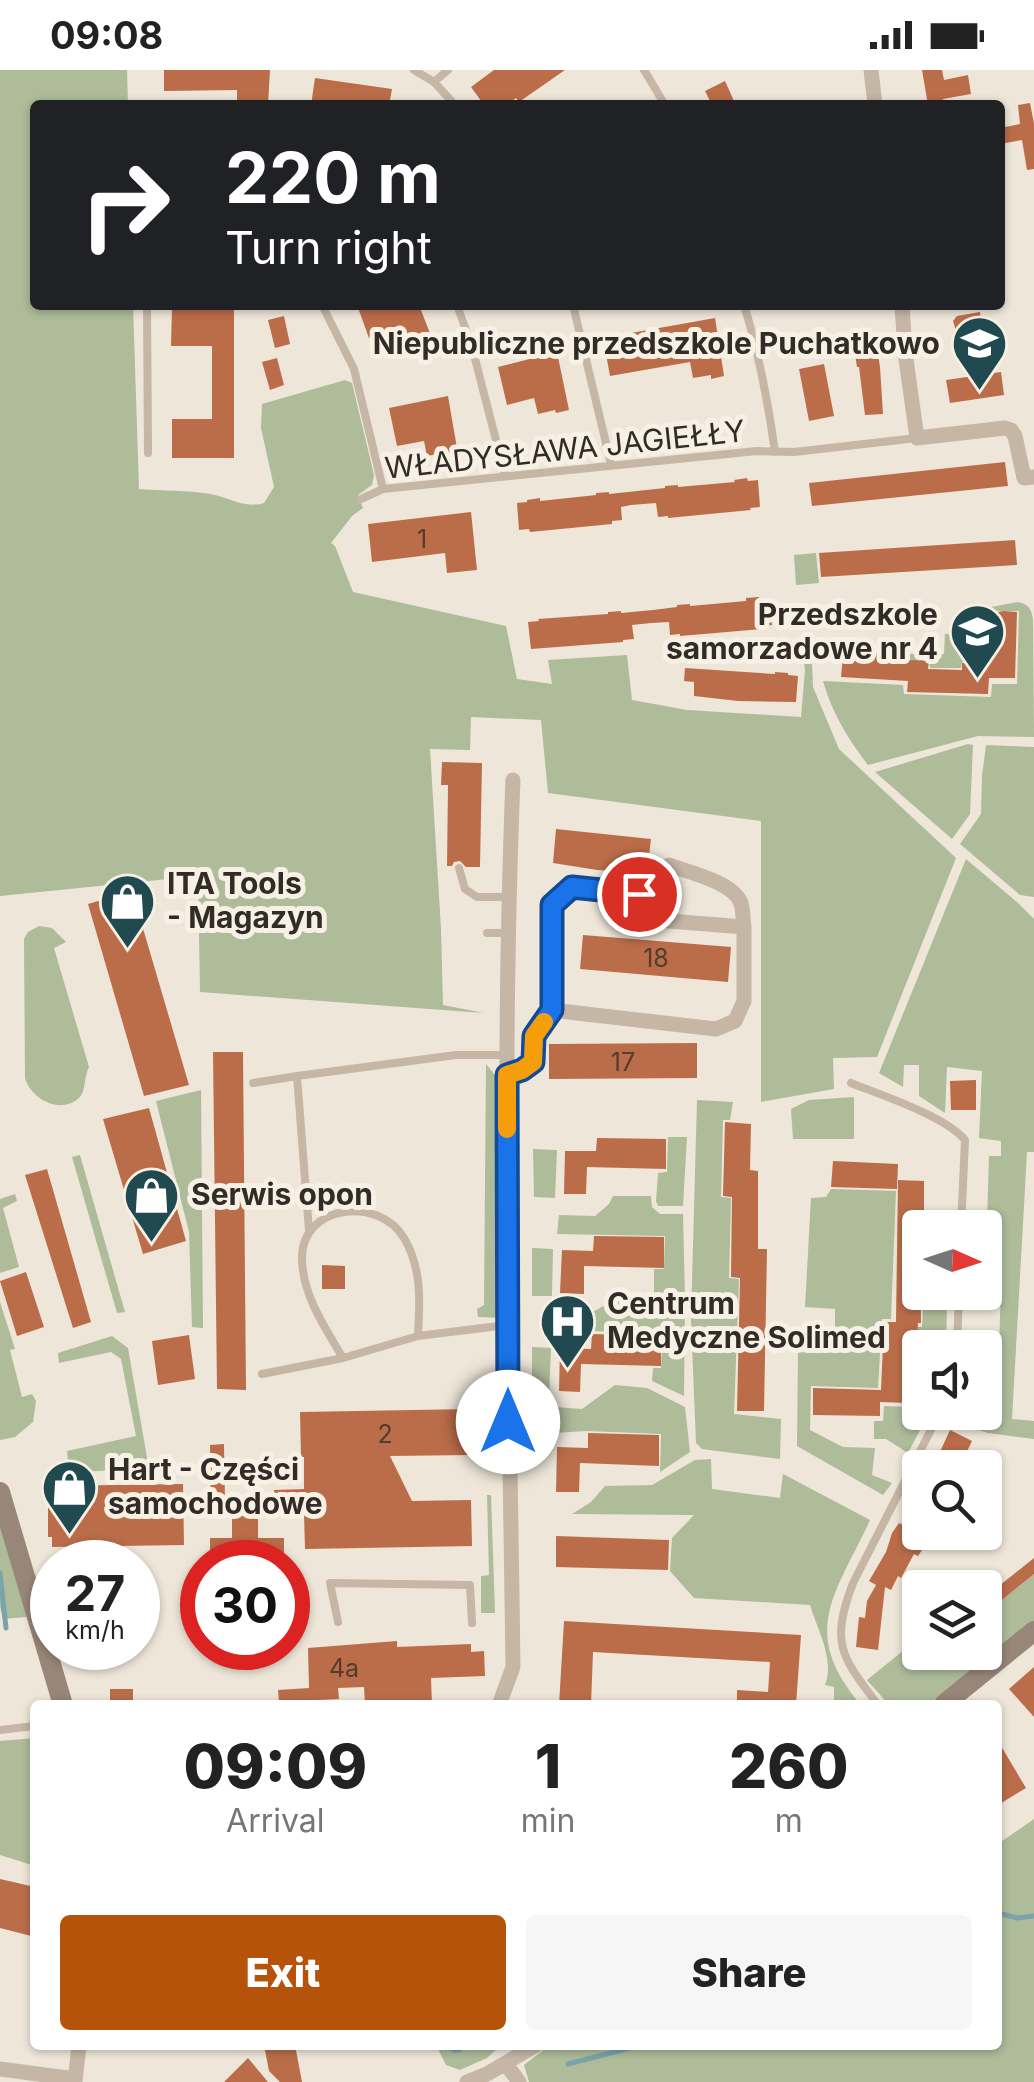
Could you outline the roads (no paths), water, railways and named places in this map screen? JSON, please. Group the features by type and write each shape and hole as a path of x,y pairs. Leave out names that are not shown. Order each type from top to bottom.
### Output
{"street":[{"path":"871,70 874,100"},
{"path":"902,310 917,438 1005,428 1015,436 1024,478 1034,477"},
{"path":"501,1700 513,1667 506,1055 513,780"},
{"path":"552,1010 716,1029 736,1021 744,1001 740,900 718,882 669,865"},
{"path":"507,1075 533,1062 534,1036 552,1010 552,905 572,887 639,894 657,903 669,921 744,928"},
{"path":"0,1492 62,1700"},
{"path":"949,1700 1034,1631"},
{"path":"0,2069 75,2081 78,2050"},
{"path":"506,2064 512,2050"},
{"path":"467,2082 528,2050"},
{"path":"506,2064 519,2082"}],"lane":[{"path":"414,70 434,82 450,100"},
{"path":"434,82 448,70"},
{"path":"644,70 663,100"},
{"path":"147,310 148,453"},
{"path":"324,310 354,370 383,489"},
{"path":"459,310 504,475"},
{"path":"574,310 611,464"},
{"path":"745,310 765,386 775,452"},
{"name":"WŁADYSŁAWA JAGIEŁŁY","path":"361,499 383,489 504,475 917,438"},
{"path":"459,868 465,889 477,897 508,897"},
{"path":"487,933 508,932"},
{"path":"253,1083 456,1055 506,1055"},
{"path":"298,1076 309,1230 302,1257 308,1290 320,1320 343,1358"},
{"path":"852,1083 957,1131 965,1140 963,1210"},
{"path":"309,1230 331,1214 356,1210 383,1218 402,1235 416,1265 418,1336"},
{"path":"262,1374 343,1358 418,1336 509,1325"},
{"path":"875,1700 843,1654 840,1630 844,1606 931,1430"},
{"path":"338,1622 330,1583 470,1585 472,1622"},
{"path":"0,1730 30,1727"}],"waterway":[{"path":"0,1573 6,1628"},
{"path":"1002,1914 1034,1916"},
{"path":"454,2050 459,2050"},
{"path":"568,2064 623,2050"}],"place":[{"name":"Niepubliczne przedszkole Puchatkowo","path":"979,393"},
{"name":"Przedszkole samorzadowe nr 4","path":"977,681"},
{"name":"ITA Tools - Magazyn","path":"128,950"},
{"name":"Serwis opon","path":"152,1244"},
{"name":"Centrum Medyczne Solimed","path":"568,1370"},
{"name":"Hart - Części samochodowe","path":"69,1536"}]}
